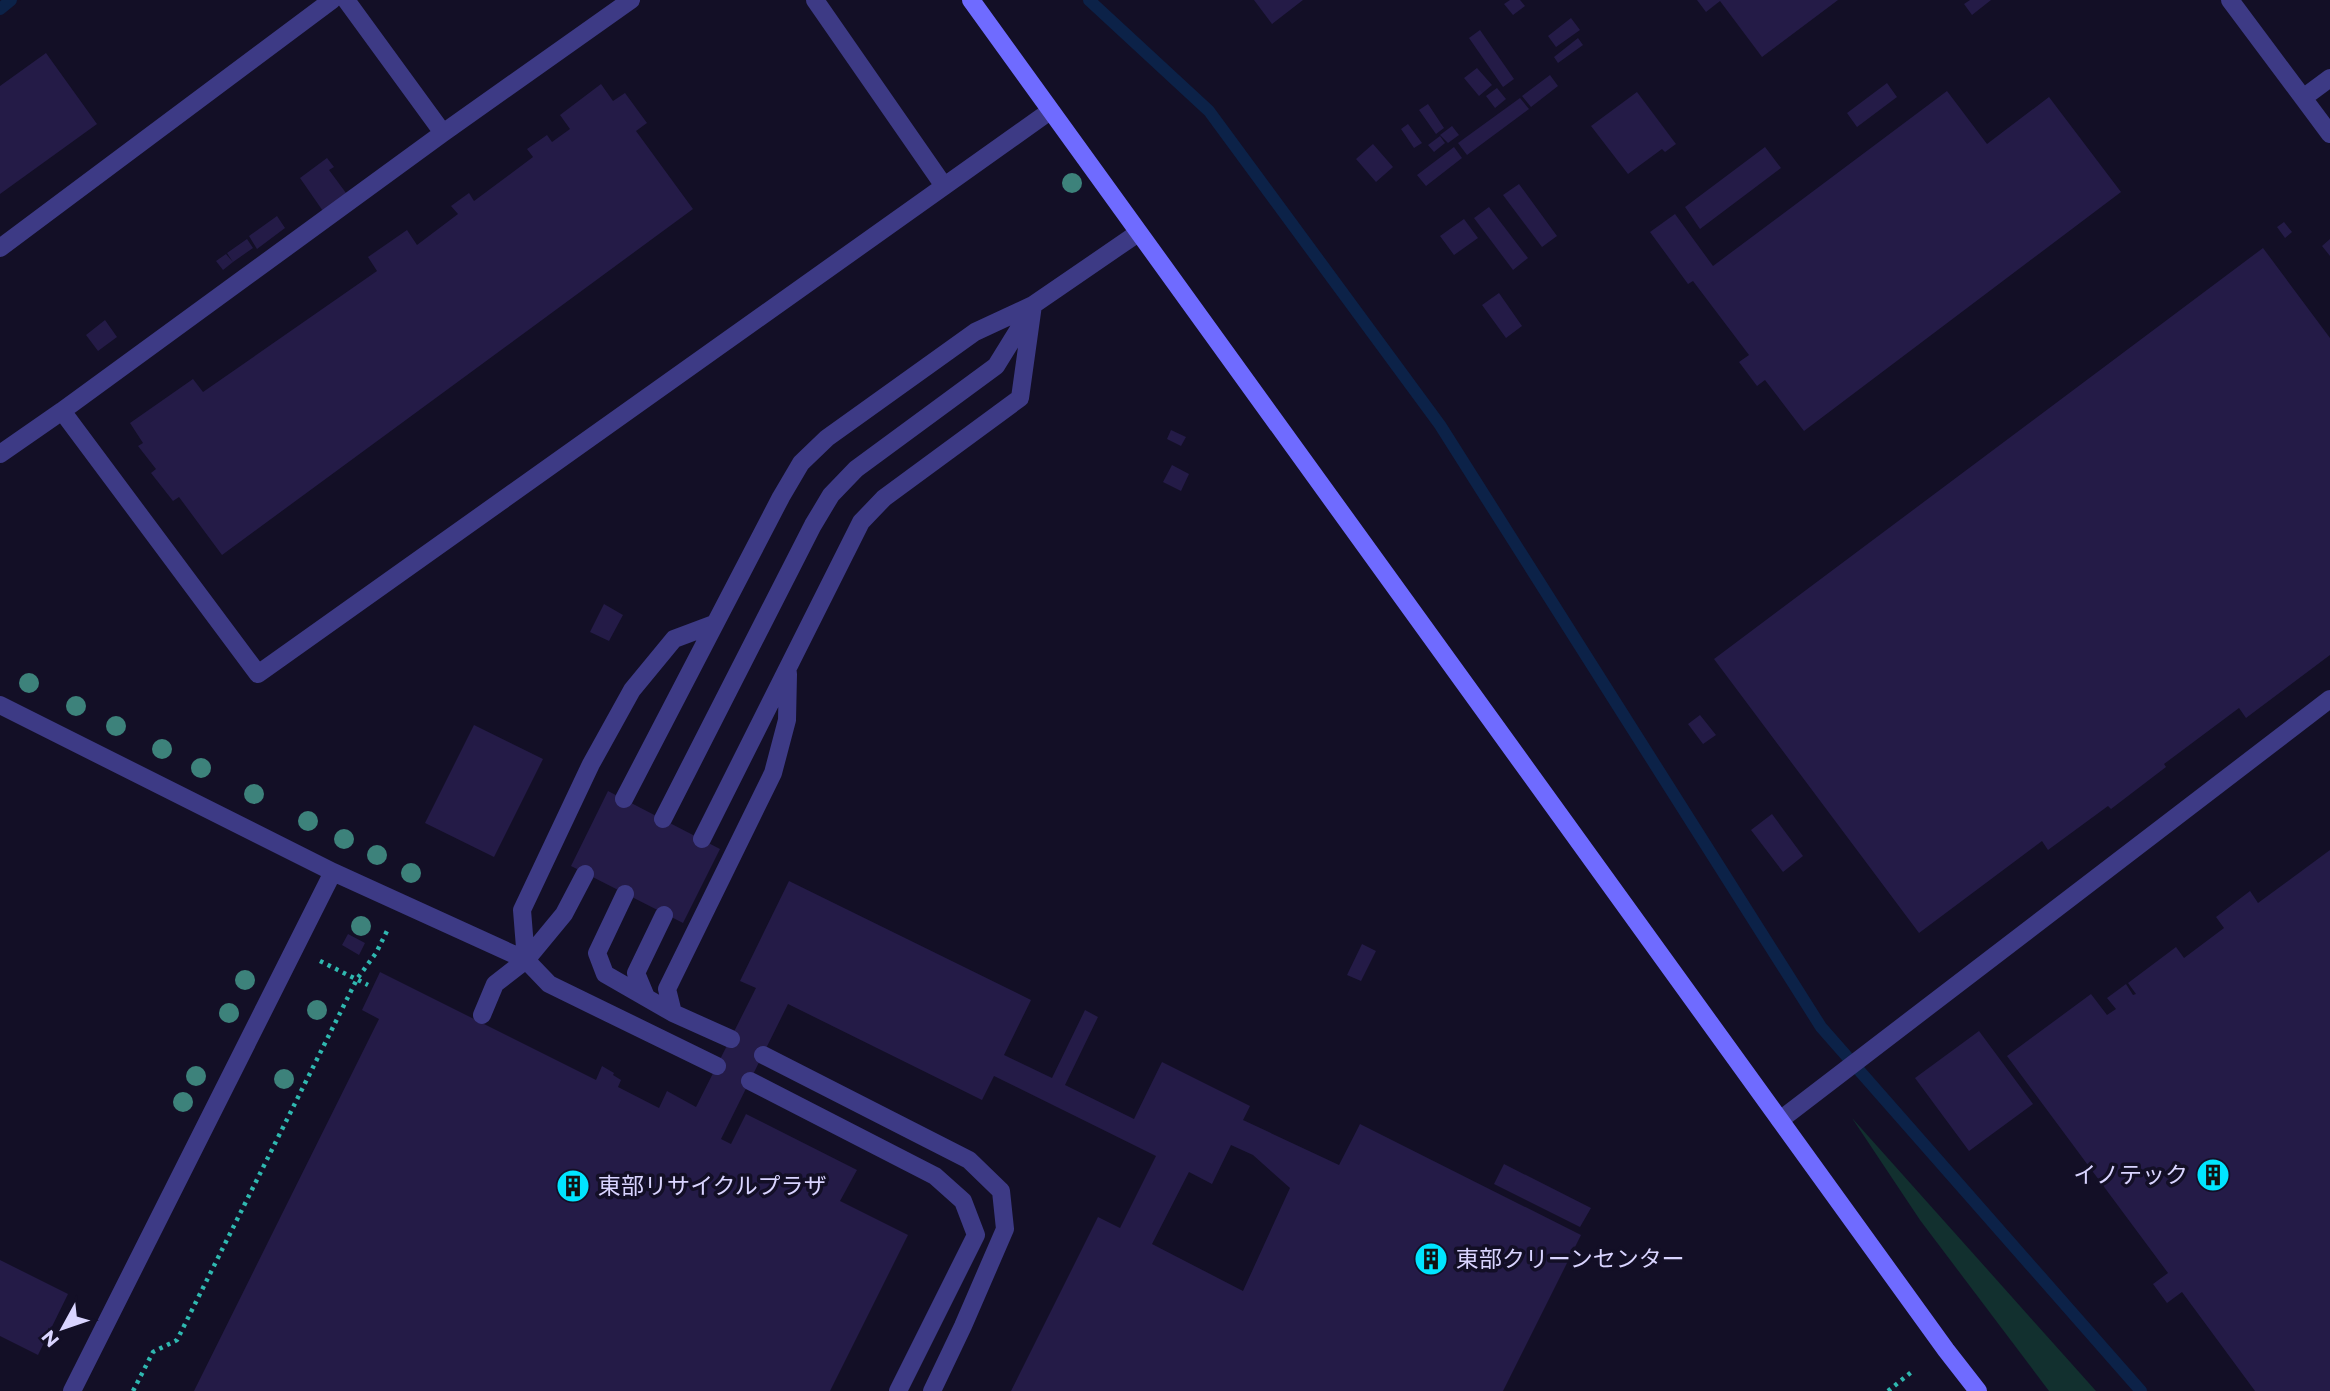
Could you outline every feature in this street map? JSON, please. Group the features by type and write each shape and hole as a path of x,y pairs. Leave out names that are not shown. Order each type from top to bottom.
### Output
{"street":[{"path":"0,248 332,0"},
{"path":"346,0 443,133"},
{"path":"0,454 631,0"},
{"path":"815,0 944,186"},
{"path":"971,0 1780,1120 1979,1391"},
{"path":"2231,0 2330,134"},
{"path":"2303,98 2330,78"},
{"path":"62,411 258,674 1050,111"},
{"path":"624,799 801,463 827,438 975,331 1033,305 1139,233"},
{"path":"702,839 861,522 884,498 1020,398 1033,305"},
{"path":"663,819 813,525 831,495 856,469 996,366 1033,305"},
{"path":"526,960 522,910 591,764 632,690 674,639 714,624"},
{"path":"673,1013 667,989 773,773 787,720 789,667"},
{"path":"1780,1120 2330,699"},
{"path":"0,705 333,872 526,960 549,984 717,1066"},
{"path":"72,1391 333,872"},
{"path":"482,1015 495,984 526,960 564,914 585,874"},
{"path":"625,894 597,953 605,974 673,1013 731,1039"},
{"path":"646,997 636,973 664,915"},
{"path":"763,1055 969,1160 1001,1191 1005,1228 932,1391"},
{"path":"750,1081 935,1176 963,1201 976,1235 898,1391"}],"path":[{"path":"133,1391 153,1352 177,1340 357,979 376,953 387,931 399,937"},
{"path":"319,960 368,985"},
{"path":"1888,1391 1914,1370"}],"green space":[{"path":"1852,1118 2096,1391 2049,1391 1920,1220"}],"building":[{"path":"1254,0 1303,0 1272,24"},
{"path":"1510,0 1520,0 1525,6 1513,15 1504,4"},
{"path":"1697,0 1838,0 1762,57 1720,1 1706,12"},
{"path":"1970,0 1991,0 1972,15 1964,4"},
{"path":"1571,18 1580,30 1556,47 1548,36"},
{"path":"1480,30 1514,79 1503,87 1469,38"},
{"path":"1578,38 1583,45 1558,63 1554,57"},
{"path":"46,53 97,124 0,194 0,86"},
{"path":"1477,68 1492,85 1479,96 1464,78"},
{"path":"1550,75 1558,86 1531,107 1522,96"},
{"path":"1887,83 1897,97 1857,127 1847,113"},
{"path":"601,84 613,101 625,93 647,123 636,131 693,209 222,555 179,497 173,501 151,473 156,469 138,446 143,443 130,423 193,379 203,392 377,271 368,257 407,230 417,245 458,214 451,206 469,193 474,201 533,157 527,149 547,135 552,142 570,129 560,115"},
{"path":"1497,88 1506,99 1495,108 1486,96"},
{"path":"1947,91 1987,144 2049,97 2121,192 1804,431 1765,380 1757,386 1739,362 1749,355 1693,281 1688,284 1650,232 1675,214 1713,266"},
{"path":"1637,92 1676,144 1665,152 1662,149 1628,174 1591,126"},
{"path":"1520,98 1529,109 1467,155 1458,143"},
{"path":"1428,104 1444,128 1436,134 1419,110"},
{"path":"1408,124 1422,143 1414,148 1401,129"},
{"path":"1452,126 1459,135 1448,143 1440,135"},
{"path":"1440,136 1445,143 1434,152 1428,145"},
{"path":"1373,144 1393,167 1376,182 1356,159"},
{"path":"1454,147 1462,158 1426,186 1417,175"},
{"path":"1765,147 1781,168 1700,229 1685,207"},
{"path":"327,158 334,167 329,170 349,197 325,214 300,178"},
{"path":"1519,184 1557,236 1542,247 1503,195"},
{"path":"1489,207 1528,258 1513,270 1474,218"},
{"path":"277,216 285,228 257,249 249,236"},
{"path":"1464,219 1478,238 1454,255 1440,236"},
{"path":"2284,222 2292,232 2285,238 2277,227"},
{"path":"247,239 253,248 233,262 227,253"},
{"path":"2330,239 2330,256 2322,246"},
{"path":"2263,248 2330,338 2330,655 2246,718 2239,708 2164,764 2166,767 2111,809 2108,806 2048,850 2042,841 1919,933 1714,659"},
{"path":"226,254 233,262 223,270 216,261"},
{"path":"1499,293 1522,326 1506,338 1482,305"},
{"path":"105,320 117,337 98,351 86,335"},
{"path":"1171,430 1186,437 1181,446 1167,439"},
{"path":"1172,465 1189,474 1181,491 1163,482"},
{"path":"604,604 623,615 609,641 590,632"},
{"path":"1700,715 1716,735 1703,744 1688,724"},
{"path":"474,725 543,759 494,857 425,823"},
{"path":"608,791 720,849 683,923 571,866"},
{"path":"1772,814 1803,856 1783,872 1751,830"},
{"name":"イノテック","path":"2330,850 2330,1391 2255,1391 2182,1292 2167,1303 2153,1284 2168,1273 2007,1056 2091,994 2107,1015 2116,1009 2107,998 2126,984 2133,995 2136,994 2128,983 2176,947 2184,958 2224,928 2216,917 2250,891 2258,903"},
{"path":"789,881 1031,1000 1004,1055 1052,1078 1085,1010 1098,1017 1065,1085 1134,1119 1162,1062 1250,1106 1243,1120 1339,1165 1360,1124 1581,1235 1503,1391 1011,1391 1098,1217 1120,1228 1156,1156 994,1076 982,1100 788,1004 721,1139 731,1144 746,1114 857,1170 840,1201 908,1235 830,1391 194,1391 379,1019 362,1010 380,972 596,1080 602,1066 621,1080 618,1087 659,1108 667,1091 696,1107 756,988 740,981","holes":["1231,1145 1253,1155 1290,1188 1243,1291 1152,1244 1189,1172 1212,1184"]},
{"path":"348,934 365,943 359,955 342,945"},
{"path":"1362,944 1376,951 1361,981 1347,975"},
{"path":"1979,1031 2033,1104 1969,1151 1915,1078"},
{"path":"1504,1164 1591,1208 1580,1227 1494,1184"},
{"path":"0,1260 68,1294 38,1355 0,1336"}],"waterway":[{"path":"0,9 11,0"},
{"path":"1089,0 1209,111 1440,425 1821,1027 2141,1391"}],"place":[{"name":"イノテック","path":"2213,1175"},
{"name":"東部リサイクルプラザ","path":"573,1186"},
{"name":"東部クリーンセンター","path":"1431,1259"}]}
